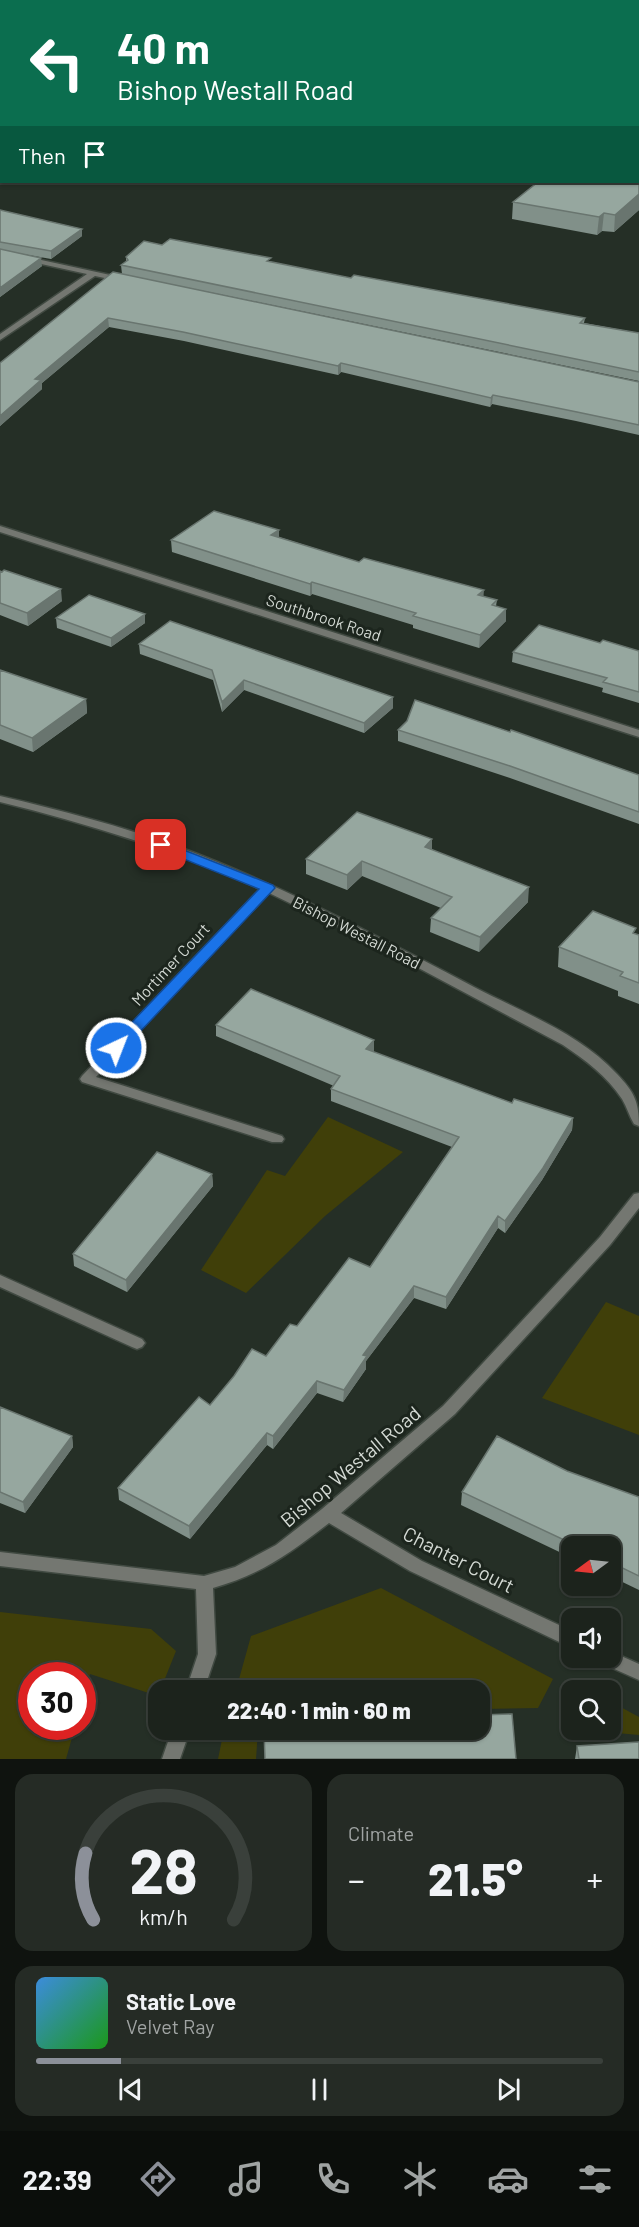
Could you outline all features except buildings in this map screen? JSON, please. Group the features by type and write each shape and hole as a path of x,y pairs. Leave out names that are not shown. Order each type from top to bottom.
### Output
{"street":[{"path":"0,253 137,282"},
{"path":"0,338 93,274"},
{"name":"Southbrook Road","path":"0,530 639,734"},
{"name":"Bishop Westall Road","path":"0,799 52,811 161,845 268,888 353,928 557,1037 600,1063 618,1081 636,1111 639,1121"},
{"name":"Mortimer Court","path":"268,888 87,1079 277,1139"},
{"name":"Bishop Westall Road","path":"0,1559 204,1583 239,1573 282,1550 328,1514 449,1410 605,1241 639,1198"},
{"path":"0,1281 137,1342"},
{"name":"Chanter Court","path":"328,1514 416,1566 561,1635"},
{"path":"198,1680 207,1654 204,1583"},
{"path":"621,1663 639,1671"},
{"path":"171,1759 178,1740"}],"shaded area":[{"path":"328,1117 403,1152 325,1216 246,1293 201,1270 267,1170 285,1176"},
{"path":"606,1302 639,1316 639,1435 542,1398"},
{"path":"381,1588 553,1679 538,1708 490,1709 490,1680 239,1680 251,1636"},
{"path":"0,1612 151,1629 176,1651 164,1680 148,1680 148,1693 96,1676 96,1662 18,1662 18,1740 71,1740 66,1759 0,1759"},
{"path":"621,1707 639,1717 639,1735 621,1733"},
{"path":"222,1740 257,1740 256,1759 218,1759"}],"route":[{"path":"116,1048 268,888 161,845"}]}
